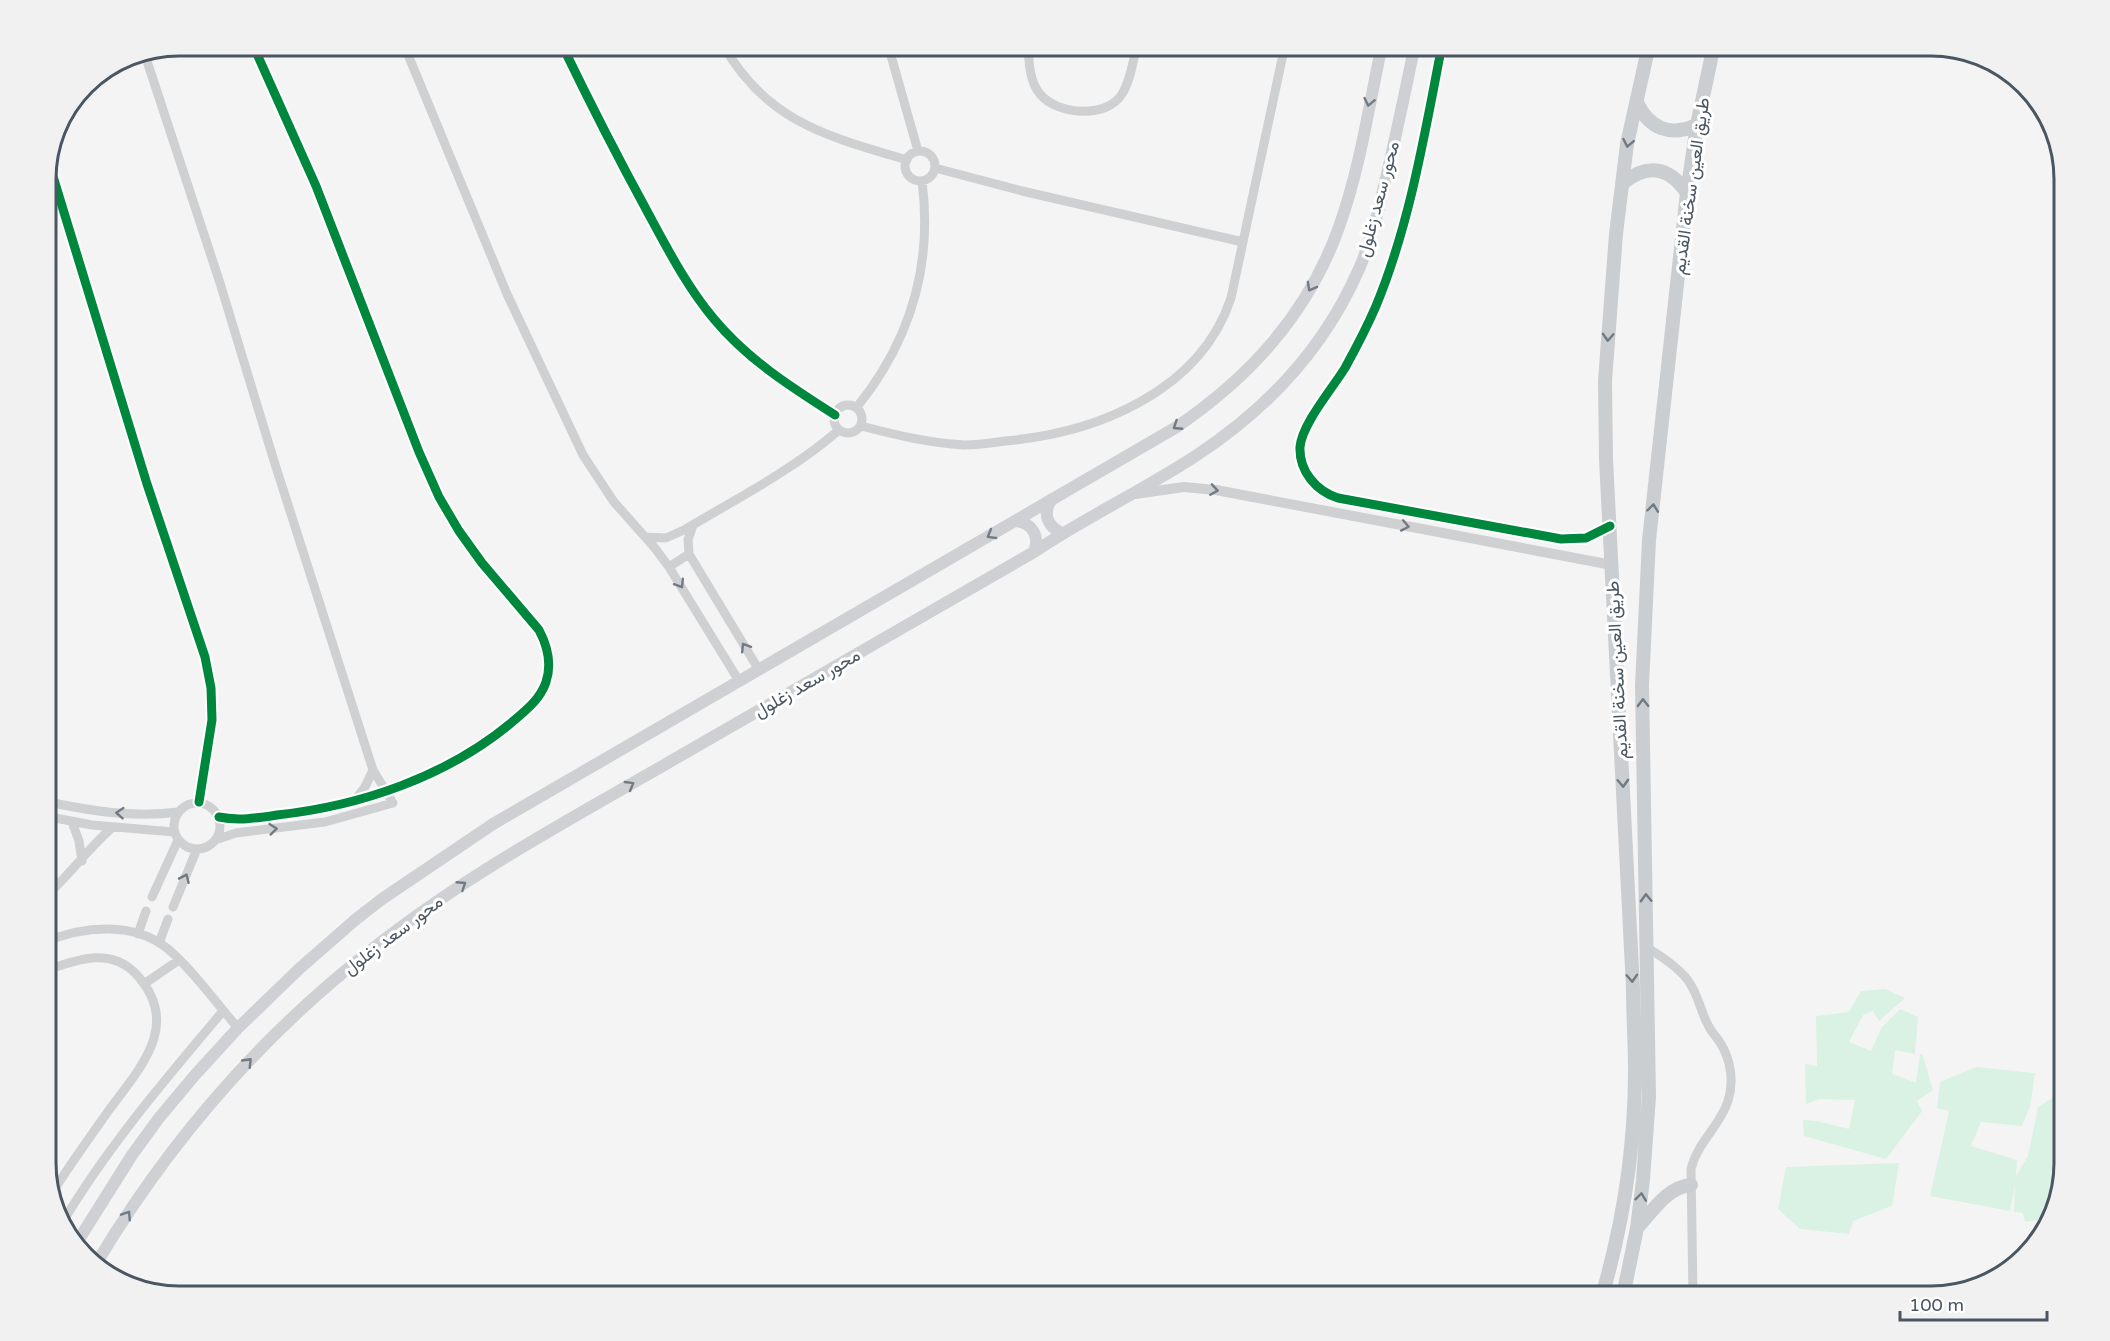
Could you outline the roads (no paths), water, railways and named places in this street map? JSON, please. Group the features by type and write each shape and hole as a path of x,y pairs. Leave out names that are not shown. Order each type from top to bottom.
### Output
{"main road":[{"name":"محور سعد زغلول","path":"80,1237 159,1118 238,1028 354,920 493,824 1175,428 1206,407 1235,383 1285,327 1306,296 1324,262 1339,228 1350,192 1380,56"},
{"name":"محور سعد زغلول","path":"100,1257 162,1164 234,1077 269,1039 323,989 381,942 505,857 1034,552 1062,533 1135,494 1196,456 1239,424 1276,392 1323,334 1359,269 1372,235 1413,56"},
{"name":"طريق العين سخنة القديم","path":"1604,1286 1624,1196 1632,1126 1635,1071 1606,459 1605,381 1616,234 1627,144 1647,56"},
{"name":"طريق العين سخنة القديم","path":"1625,1286 1637,1228 1649,1096 1642,685 1644,610 1649,540 1687,193 1696,125 1712,56"},
{"path":"1637,103 1642,114 1661,128 1679,130 1696,125"},
{"path":"1622,184 1632,176 1644,171 1657,170 1674,178 1687,193"},
{"path":"1052,499 1047,508 1047,519 1053,528 1062,533"},
{"path":"1016,521 1028,524 1035,534 1034,552"},
{"path":"1637,1228 1671,1192 1681,1186 1691,1185"}],"street":[{"path":"219,817 236,819 317,810 354,802 388,791 452,762 483,744 530,707 546,684 549,670 549,656 538,630 482,563 459,531 439,496 419,452 316,186 258,56"},
{"path":"409,56 507,294 583,455 614,502 669,567 740,681"},
{"path":"567,56 597,119 658,231 680,269 714,318 753,358 798,392 835,415"},
{"path":"730,56 748,82 767,101 793,119 840,140 907,160"},
{"path":"891,56 918,152"},
{"path":"1029,56 1031,75 1040,94 1065,108 1094,111 1105,108 1122,94 1134,56"},
{"path":"861,426 910,439 967,445 1054,435 1082,428 1129,408 1179,375 1209,343 1227,312 1283,56"},
{"path":"1440,56 1407,208 1387,279 1347,365 1307,424 1300,447 1302,463 1314,484 1331,496 1561,539 1586,538 1610,526"},
{"path":"56,818 176,836 188,847 197,849 236,833 302,826 393,803 388,791 379,782 373,770 274,461 220,283 147,60"},
{"path":"918,152 928,154 933,158 935,168 931,177 922,181 912,179 906,165 909,156 918,152"},
{"path":"935,168 1022,191 1243,242"},
{"path":"857,407 888,364 903,334 914,302 922,268 925,234 922,181"},
{"path":"56,186 147,484 205,657 211,688 212,720 199,802"},
{"path":"841,406 857,407 863,416 861,426 851,434 839,430 834,423 835,415 841,406"},
{"path":"645,537 666,538 693,525 799,462 839,430"},
{"path":"1135,494 1184,487 1216,490 1612,565"},
{"path":"693,525 688,540 689,554 759,670"},
{"path":"669,567 689,554"},
{"path":"354,802 365,787 373,770"},
{"path":"152,897 176,836 174,824 178,812 188,804 199,802 211,807 219,817 220,829 216,840"},
{"path":"56,803 118,813 178,812"},
{"path":"72,822 79,841 82,861"},
{"path":"56,886 82,861 96,842 113,827"},
{"path":"173,907 197,849"},
{"path":"138,934 146,911"},
{"path":"159,943 168,919"},
{"path":"56,938 103,928 138,934 159,943 179,960 238,1028"},
{"path":"1648,948 1688,980 1730,1066 1731,1084 1728,1102 1694,1156 1691,1169 1693,1286"},
{"path":"56,967 85,958 101,957 116,961 131,969 144,984 156,1007 157,1020 151,1050 145,1063 58,1185"},
{"path":"144,984 179,960"},
{"path":"68,1216 125,1130 223,1011"}]}
